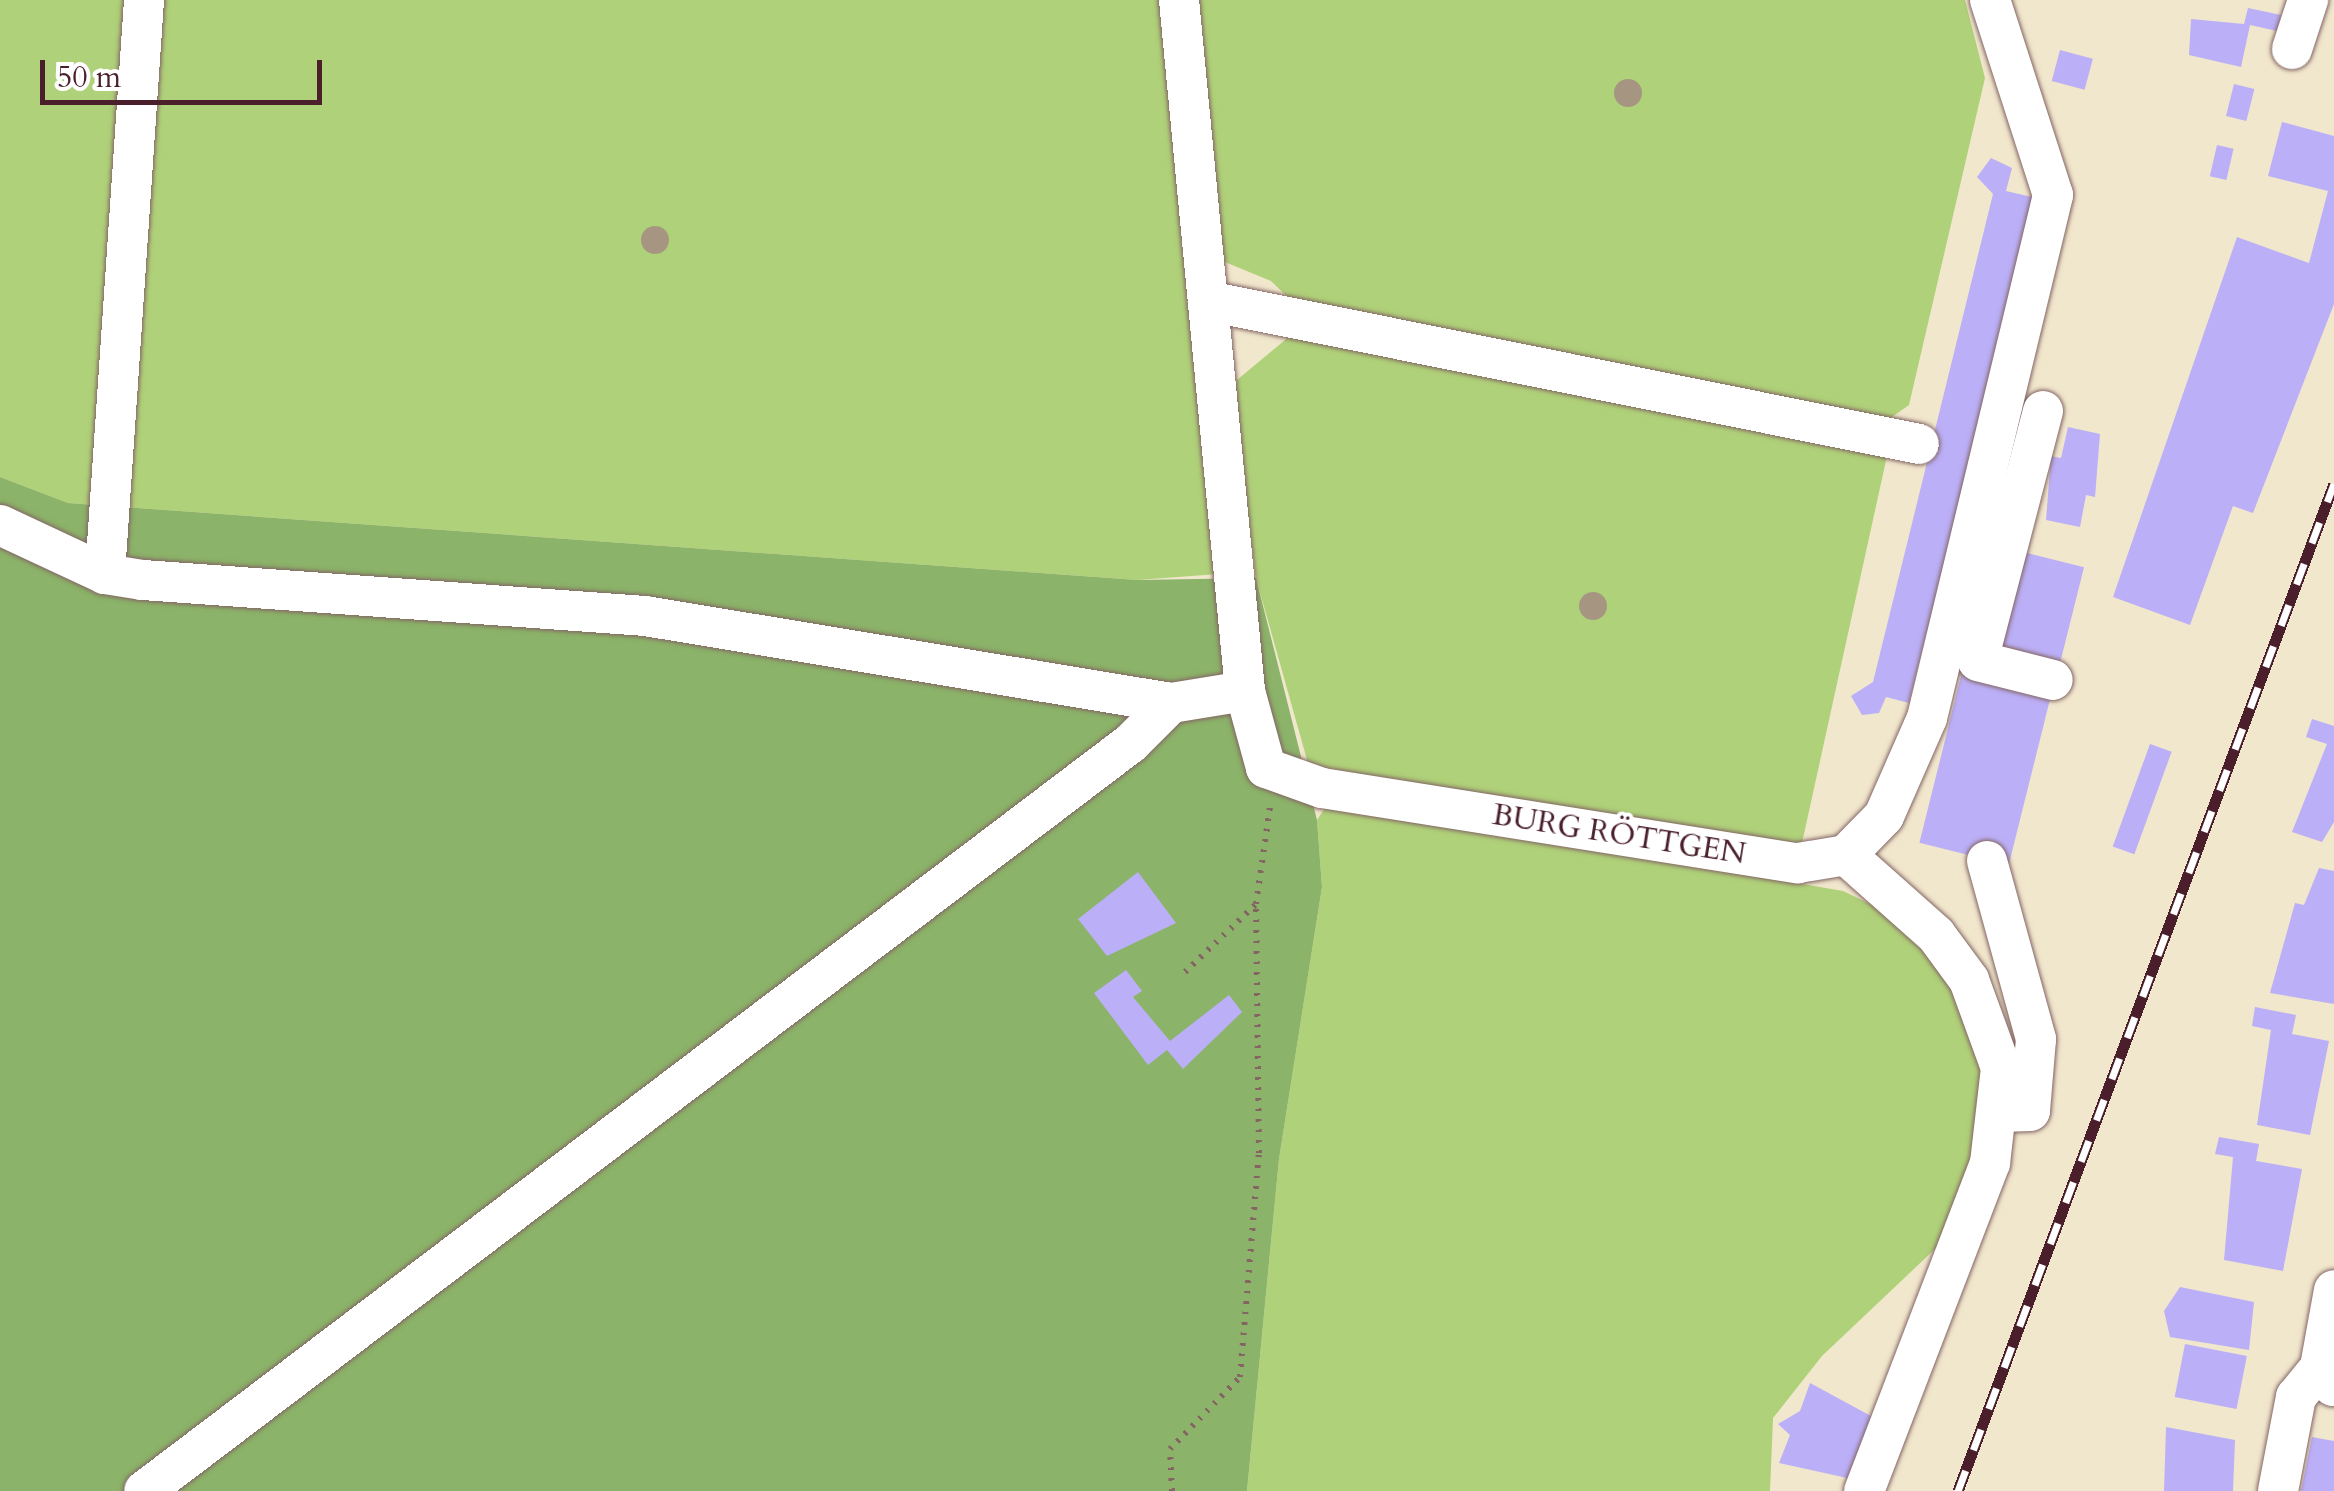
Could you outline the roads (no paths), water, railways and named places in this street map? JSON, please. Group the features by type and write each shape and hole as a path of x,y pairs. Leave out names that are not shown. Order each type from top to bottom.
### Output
{"street":[{"path":"104,574 144,0"},
{"path":"0,525 104,574 645,616 1171,703 1245,692 1179,0"},
{"path":"1864,1491 2001,1112 2001,1068 1969,980 1936,935 1846,855 1884,816 1926,718 2053,196 1990,0"},
{"path":"2292,48 2308,0"},
{"path":"1208,301 1919,444"},
{"path":"2043,411 2033,469 1978,661 2053,680"},
{"path":"1990,457 2033,469"},
{"name":"BURG RÖTTGEN","path":"1245,692 1266,768 1322,788 1798,863 1846,855"},
{"path":"144,1491 1131,743 1171,703"},
{"path":"1988,861 2036,1039 2030,1111 2001,1112"},
{"path":"2278,1491 2296,1398 2327,1377 2334,1290"}],"railway":[{"path":"1958,1491 2334,484"}]}
